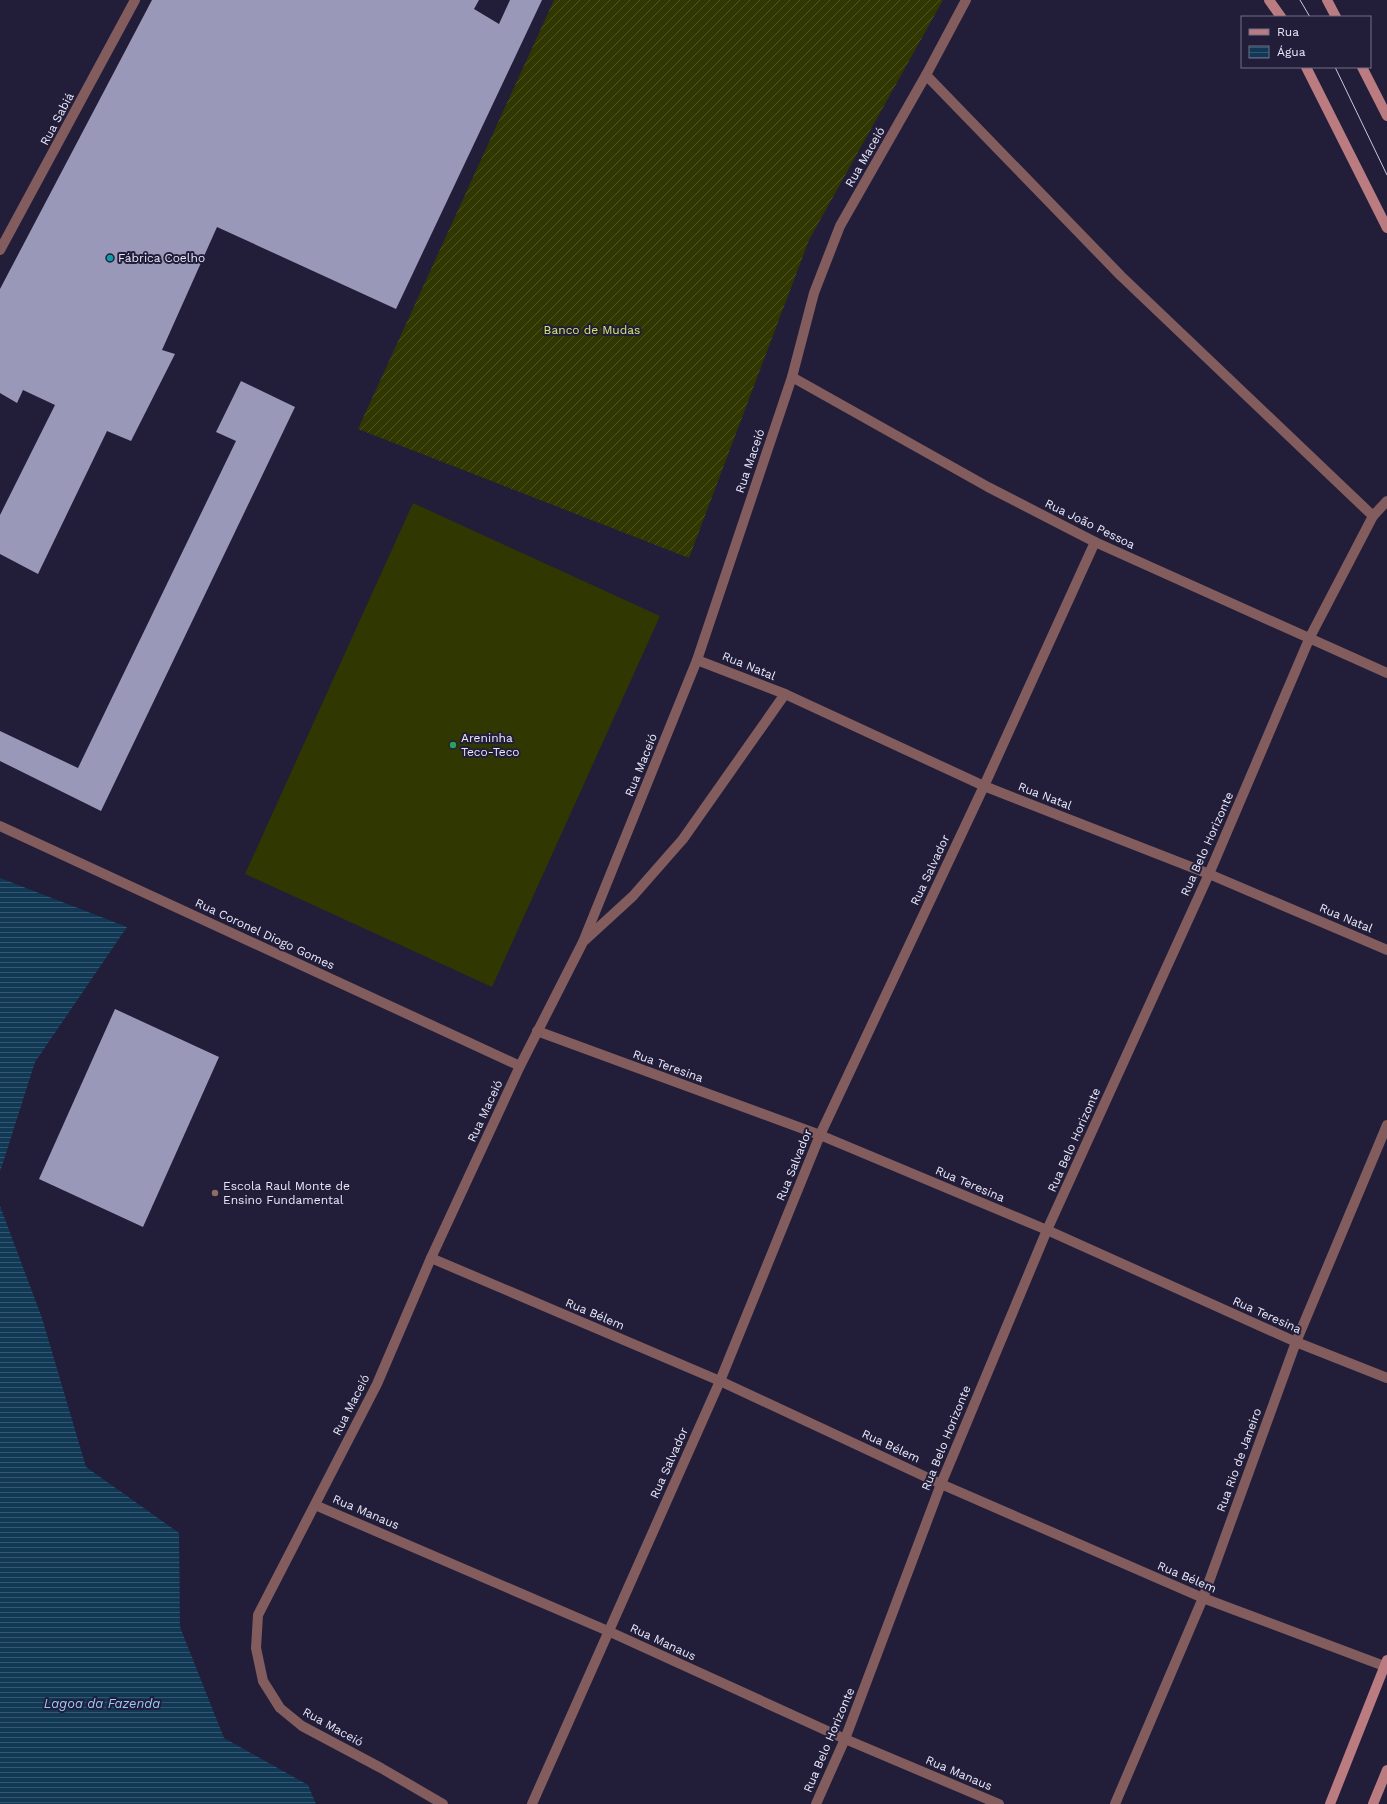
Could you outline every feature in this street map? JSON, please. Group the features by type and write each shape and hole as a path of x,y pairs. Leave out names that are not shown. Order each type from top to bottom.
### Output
{"main road":[{"path":"1269,0 1280,16"},
{"path":"1327,0 1335,16"},
{"path":"1307,68 1387,228"},
{"path":"1363,68 1387,116"},
{"path":"1330,1804 1386,1665"},
{"path":"1373,1804 1387,1770"}],"street":[{"name":"Rua Sabiá","path":"0,250 135,0"},
{"name":"Rua Maceió","path":"443,1804 381,1768 302,1726 280,1708 263,1681 256,1648 258,1615 377,1384 431,1258 520,1066 583,942 697,660 792,377 814,293 840,226 926,75 966,0"},
{"path":"926,75 1122,276 1372,516"},
{"name":"Rua João Pessoa","path":"792,377 988,488 1095,542 1387,673"},
{"name":"Rua Belo Horizonte","path":"816,1804 845,1739 941,1484 1047,1230 1209,874 1310,638 1372,516 1387,501"},
{"name":"Rua Salvador","path":"532,1804 720,1381 820,1135 984,786 1095,542"},
{"name":"Rua Natal","path":"697,660 785,694 984,786 1209,874 1387,950"},
{"name":"Rua Maceió","path":"583,942 633,896 683,839 785,694"},
{"name":"Rua Coronel Diogo Gomes","path":"0,826 520,1066"},
{"name":"Rua Teresina","path":"537,1031 820,1135 1047,1230 1296,1342 1387,1378"},
{"name":"Rua Rio de Janeiro","path":"1115,1804 1203,1598 1296,1342 1387,1125"},
{"name":"Rua Bélem","path":"431,1258 720,1381 941,1484 1203,1598 1386,1665"},
{"name":"Rua Manaus","path":"315,1504 608,1631 845,1739 999,1804"}],"green space":[{"name":"Banco de Mudas","path":"554,0 943,0 809,240 689,558 358,429"},
{"name":"Areninha Teco-Teco","path":"413,503 660,616 492,987 245,874"}],"water":[{"path":"0,878 127,927 35,1062 0,1172"},
{"name":"Lagoa da Fazenda","path":"0,1206 42,1318 86,1467 179,1533 180,1627 224,1738 308,1785 316,1804 0,1804"}],"building":[{"name":"Fábrica Coelho","path":"152,0 479,0 474,9 499,24 510,0 542,0 396,309 217,227 162,350 175,354 131,441 107,431 38,574 0,554 0,515 55,405 23,390 17,403 0,393 0,289"},
{"path":"241,381 295,407 101,811 0,761 0,731 78,768 236,441 216,432"},
{"path":"115,1009 219,1057 143,1227 39,1179"}],"tram line":[{"path":"1300,0 1309,16"},
{"path":"1335,68 1387,175"}],"place":[{"name":"Fábrica Coelho","path":"110,258"},
{"name":"Areninha Teco-Teco","path":"453,745"},
{"name":"Escola Raul Monte de Ensino Fundamental","path":"215,1193"}]}
